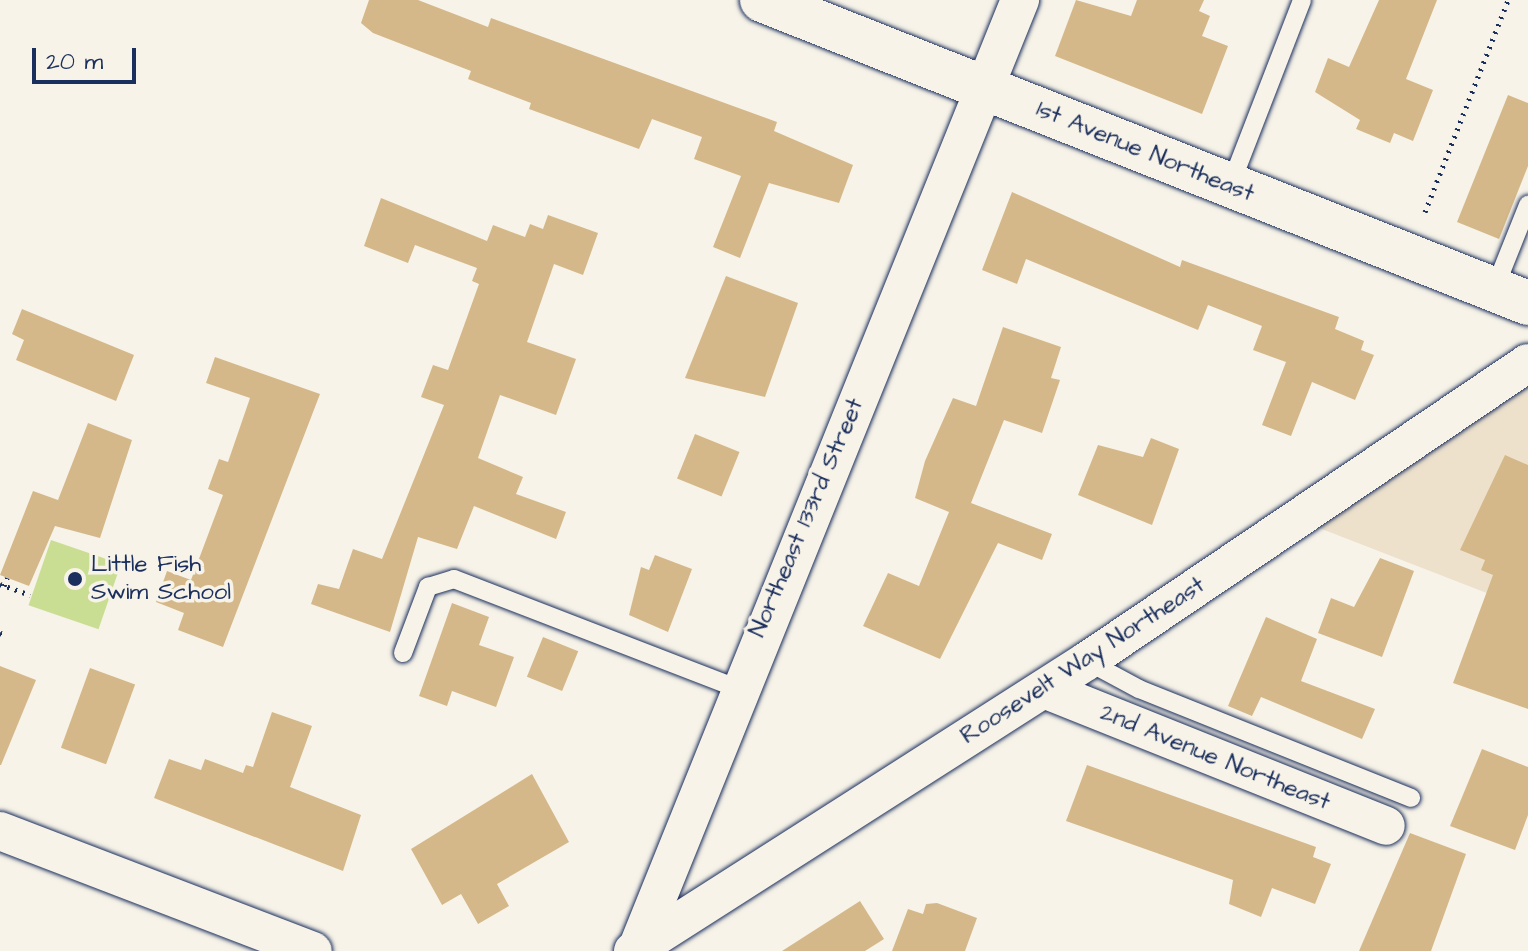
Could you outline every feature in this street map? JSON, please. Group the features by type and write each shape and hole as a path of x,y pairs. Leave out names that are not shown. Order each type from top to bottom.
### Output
{"street":[{"name":"1st Avenue Northeast","path":"762,0 1511,296"},
{"name":"Northeast 133rd Street","path":"635,950 737,688 986,89 1020,0"},
{"name":"Roosevelt Way Northeast","path":"635,950 1087,661 1528,363"},
{"name":"2nd Avenue Northeast","path":"1044,689 1386,826"},
{"path":"0,831 313,951"}],"lane":[{"path":"1230,186 1302,0"},
{"path":"1511,296 1528,205"},
{"path":"403,653 428,587 454,579 737,688"},
{"path":"1087,661 1139,689 1411,798"}],"path":[{"path":"1425,212 1508,0"},
{"path":"7,578 2,585 30,595"}],"shaded area":[{"path":"1528,363 1528,609 1296,519"}],"green space":[{"name":"Little Fish Swim School","path":"51,540 121,564 99,629 29,605"}],"building":[{"path":"369,0 418,0 488,27 491,18 777,122 774,131 853,165 839,203 769,183 740,258 713,247 741,176 694,159 702,137 652,119 639,149 529,109 531,103 468,79 471,71 373,33 361,23"},
{"path":"1076,0 1131,16 1137,0 1204,0 1199,11 1210,16 1202,36 1228,46 1202,114 1055,56"},
{"path":"1379,0 1437,0 1406,79 1433,90 1413,141 1394,133 1390,143 1356,129 1360,120 1315,92 1328,58 1349,67"},
{"path":"1508,95 1528,103 1528,166 1499,239 1457,222"},
{"path":"1012,192 1180,267 1182,260 1339,317 1335,329 1364,341 1361,350 1374,355 1355,400 1312,382 1291,436 1262,425 1286,362 1253,350 1262,326 1208,305 1198,330 1026,259 1017,284 982,270"},
{"path":"381,198 487,241 493,225 525,237 530,224 543,229 548,215 598,233 583,275 554,264 527,342 576,359 556,415 500,395 478,458 523,477 516,494 566,512 556,539 474,506 457,549 418,537 390,632 311,604 318,584 339,589 353,549 382,559 444,405 421,397 433,365 448,370 479,284 472,281 477,268 415,245 408,263 364,246"},
{"path":"726,276 798,303 765,397 685,378"},
{"path":"22,309 134,355 116,401 16,360 24,340 12,334"},
{"path":"1003,327 1061,347 1051,378 1060,380 1042,433 1004,420 971,503 1052,534 1042,560 998,543 940,659 863,626 888,573 919,586 949,512 915,498 925,461 953,398 976,406"},
{"path":"215,357 320,394 223,647 178,630 184,613 156,602 167,571 191,580 223,495 208,489 219,459 228,462 250,398 206,383"},
{"path":"88,423 132,440 100,538 55,526 29,586 0,575 33,491 58,500"},
{"path":"695,434 740,452 722,496 677,479"},
{"path":"1151,438 1179,449 1152,525 1078,495 1098,445 1143,457"},
{"path":"1505,455 1528,465 1528,709 1453,683 1493,575 1481,570 1485,560 1460,550"},
{"path":"655,555 692,569 668,632 629,615 641,567 649,570"},
{"path":"1380,558 1414,571 1382,657 1318,633 1331,598 1354,607"},
{"path":"452,603 489,617 479,645 514,657 496,707 452,691 447,706 419,696"},
{"path":"1266,617 1317,639 1301,681 1375,709 1362,739 1261,697 1252,716 1228,706"},
{"path":"543,637 578,651 562,691 527,677"},
{"path":"0,666 36,680 1,765 0,765"},
{"path":"90,668 135,684 106,764 61,748"},
{"path":"272,712 312,726 290,787 361,815 343,871 154,798 169,759 201,770 205,759 243,773 246,765 253,767"},
{"path":"1482,749 1528,767 1528,815 1515,850 1450,826"},
{"path":"1087,765 1316,847 1313,857 1331,864 1315,904 1272,888 1261,917 1229,904 1233,880 1066,821"},
{"path":"532,774 569,842 497,884 509,906 478,924 461,894 442,905 411,849"},
{"path":"1410,833 1466,854 1431,951 1359,951"},
{"path":"860,901 884,939 865,951 782,951"},
{"path":"937,903 977,918 965,951 892,951 908,909 923,914 926,904"}],"place":[{"name":"Little Fish Swim School","path":"75,579"}]}
